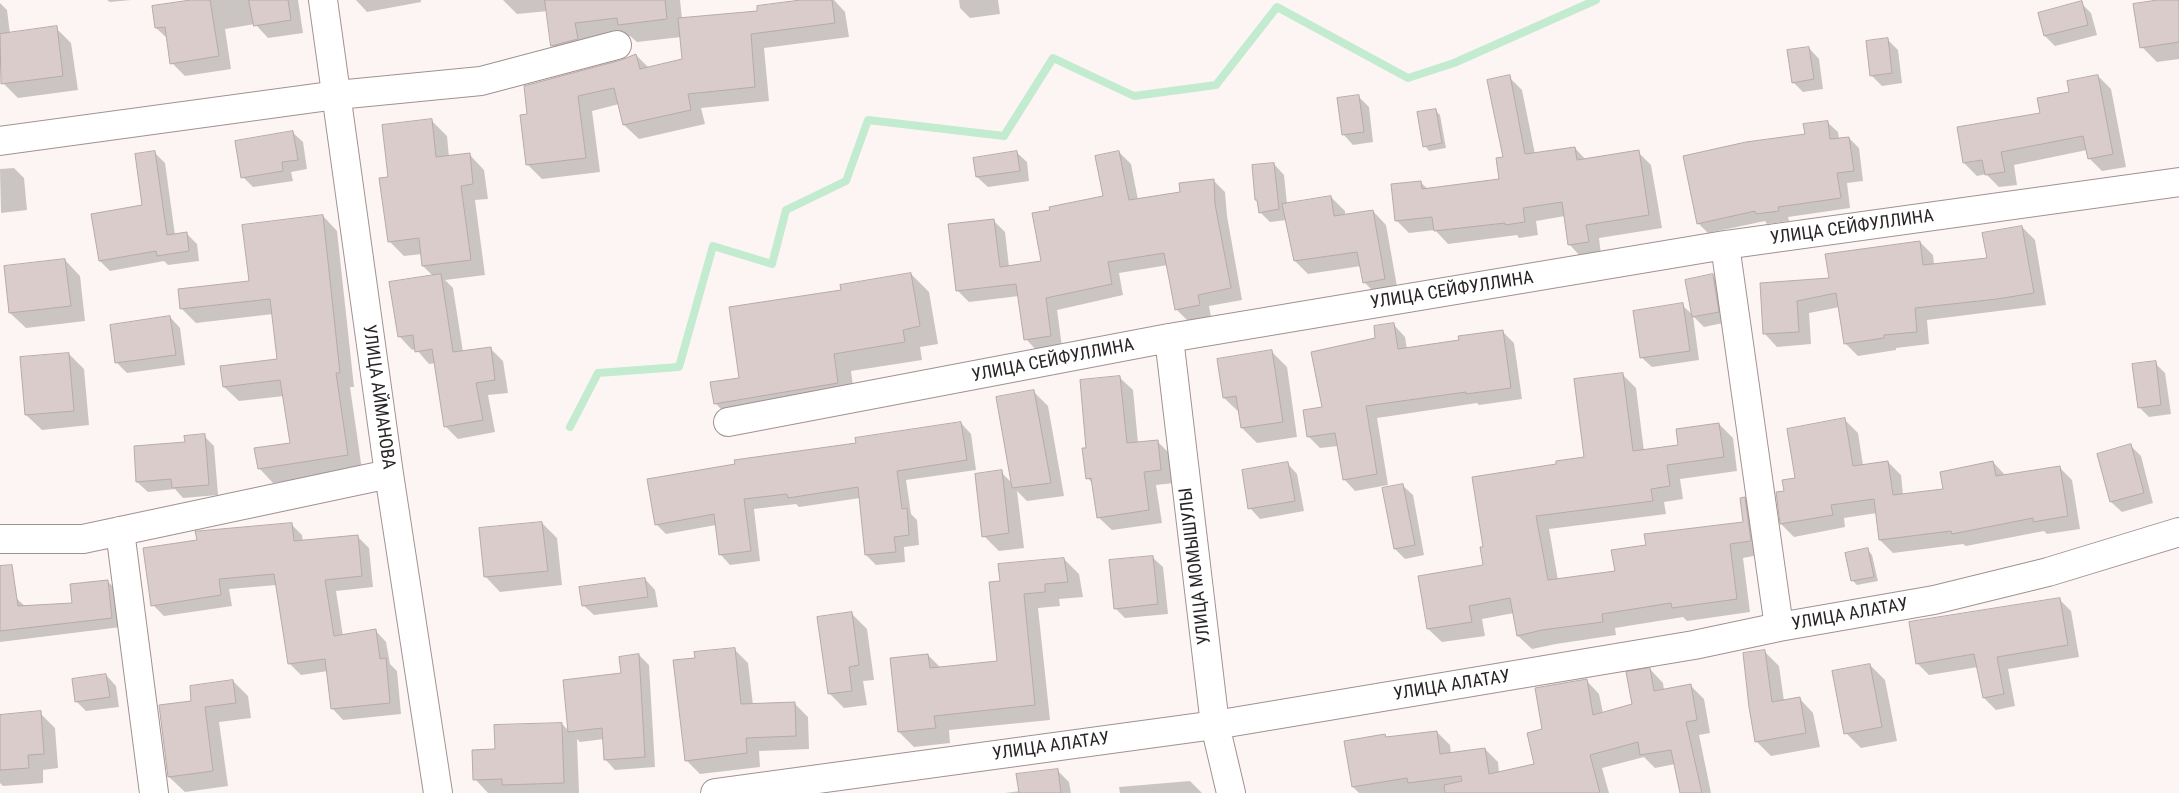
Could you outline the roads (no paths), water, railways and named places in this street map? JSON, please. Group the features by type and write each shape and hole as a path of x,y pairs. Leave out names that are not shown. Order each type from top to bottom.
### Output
{"street":[{"name":"УЛИЦА АЙМАНОВА","path":"322,0 389,474 438,793"},
{"path":"0,141 336,95 481,81 617,45"},
{"name":"УЛИЦА СЕЙФУЛЛИНА","path":"728,422 1169,338 1726,246 2179,182"},
{"path":"1726,246 1779,627"},
{"name":"УЛИЦА МОМЫШУЛЫ","path":"1169,338 1215,725 1231,793"},
{"path":"0,539 83,539 389,474"},
{"path":"120,531 154,793"},
{"name":"УЛИЦА АЛАТАУ","path":"715,793 1215,725 1694,645 1779,627 1943,598 2048,572 2179,532"}],"waterway":[{"path":"570,427 598,373 679,367 713,246 772,264 786,210 846,181 868,120 1004,136 1053,58 1134,96 1216,85 1277,7 1408,78 1454,63 1596,0"}]}
